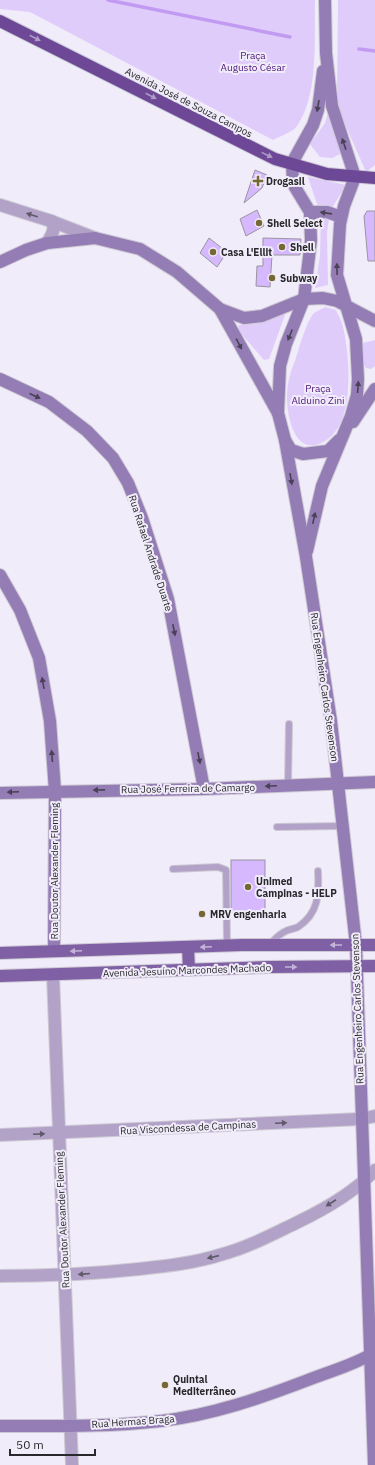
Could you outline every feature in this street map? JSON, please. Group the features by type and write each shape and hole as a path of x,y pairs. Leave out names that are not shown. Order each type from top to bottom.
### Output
{"highway":[{"name":"Avenida José de Souza Campos","path":"0,21 276,159 327,174 375,178"}],"main road":[{"path":"0,953 269,945 375,945"},
{"path":"269,945 269,967"},
{"path":"188,947 189,970"},
{"name":"Avenida Jesuíno Marcondes Machado","path":"0,976 269,967 375,966"}],"street":[{"path":"325,0 326,54 332,106 355,177 348,193 342,217 337,250 337,275 356,339 358,379 357,395 342,437"},
{"path":"278,413 280,366 286,344 304,299 311,240 310,212 293,184 292,163 314,125 318,110 326,54"},
{"path":"0,205 51,221 95,238 140,249 177,272 220,309 278,413"},
{"path":"310,212 327,212 342,217"},
{"path":"47,243 54,229 54,223 51,221"},
{"path":"0,262 26,250 47,243 95,238"},
{"path":"220,309 244,318 262,316 304,299 332,299 375,321"},
{"name":"Rua Rafael Andrade Duarte","path":"0,379 49,402 87,431 113,458 128,483 142,518 168,599 204,789"},
{"path":"284,440 291,450 303,454 328,451 342,437 375,389"},
{"name":"Rua Engenheiro Carlos Stevenson","path":"278,413 306,557 331,721 341,826 356,945 363,1182 372,1354 374,1465"},
{"name":"Rua Engenheiro Carlos Stevenson","path":"306,557 322,486 342,437"},
{"name":"Rua Doutor Alexander Fleming","path":"0,575 20,610 39,658 50,721 55,791 54,951"},
{"name":"Rua José Ferreira de Camargo","path":"0,793 204,789 375,782"},
{"name":"Rua Doutor Alexander Fleming","path":"53,975 72,1465"},
{"name":"Rua Viscondessa de Campinas","path":"0,1136 361,1119 375,1116"},
{"path":"0,1276 65,1275 179,1265 223,1254 265,1238 313,1214 363,1182 375,1170"},
{"name":"Rua Hermas Braga","path":"0,1426 70,1426 161,1421 216,1410 283,1389 372,1354"}],"lane":[{"path":"288,785 289,724"},
{"path":"277,827 341,826"},
{"path":"173,869 218,867 226,870 227,946"},
{"path":"269,945 285,931 297,928 310,916 319,896 318,871"}],"green space":[{"name":"Praça Augusto César","path":"0,0 315,0 314,65 309,98 304,113 295,128 273,140 30,12 0,9"},
{"path":"338,0 375,0 375,165 366,172 337,106"},
{"path":"328,113 342,148 340,154 332,158 320,157 310,144 325,123"},
{"path":"308,177 346,185 330,211 327,233 328,285 315,288 320,256 321,216"},
{"name":"Praça Alduino Zini","path":"325,307 336,310 341,320 348,356 348,392 345,409 340,424 331,436 319,444 310,445 303,443 297,438 293,430 288,413 287,397 289,379 308,323 314,313"},
{"path":"283,310 285,315 269,359 264,360 238,330 239,325 257,323"},
{"path":"375,340 375,366 371,369 366,368 363,363 363,343"}],"building":[{"name":"Drogasil","path":"255,170 267,175 262,188 244,203"},
{"path":"257,210 264,226 246,236 240,219"},
{"path":"367,211 375,211 375,261 368,261 364,216"},
{"name":"Casa L'Ellit","path":"209,238 227,252 217,267 200,253"},
{"path":"263,238 301,239 300,255 272,255 270,287 256,286 257,266 263,266"},
{"name":"Unimed Campinas - HELP","path":"231,860 265,860 265,913 231,913"}],"waterway":[{"path":"108,0 290,37"},
{"path":"359,49 375,51"}],"place":[{"name":"Drogasil","path":"258,181"},
{"name":"Shell Select","path":"259,223"},
{"name":"Shell","path":"282,247"},
{"name":"Casa L'Ellit","path":"213,252"},
{"name":"Subway","path":"272,278"},
{"name":"Unimed Campinas - HELP","path":"248,887"},
{"name":"MRV engenharia","path":"202,914"},
{"name":"Quintal Mediterrâneo","path":"165,1385"}]}
